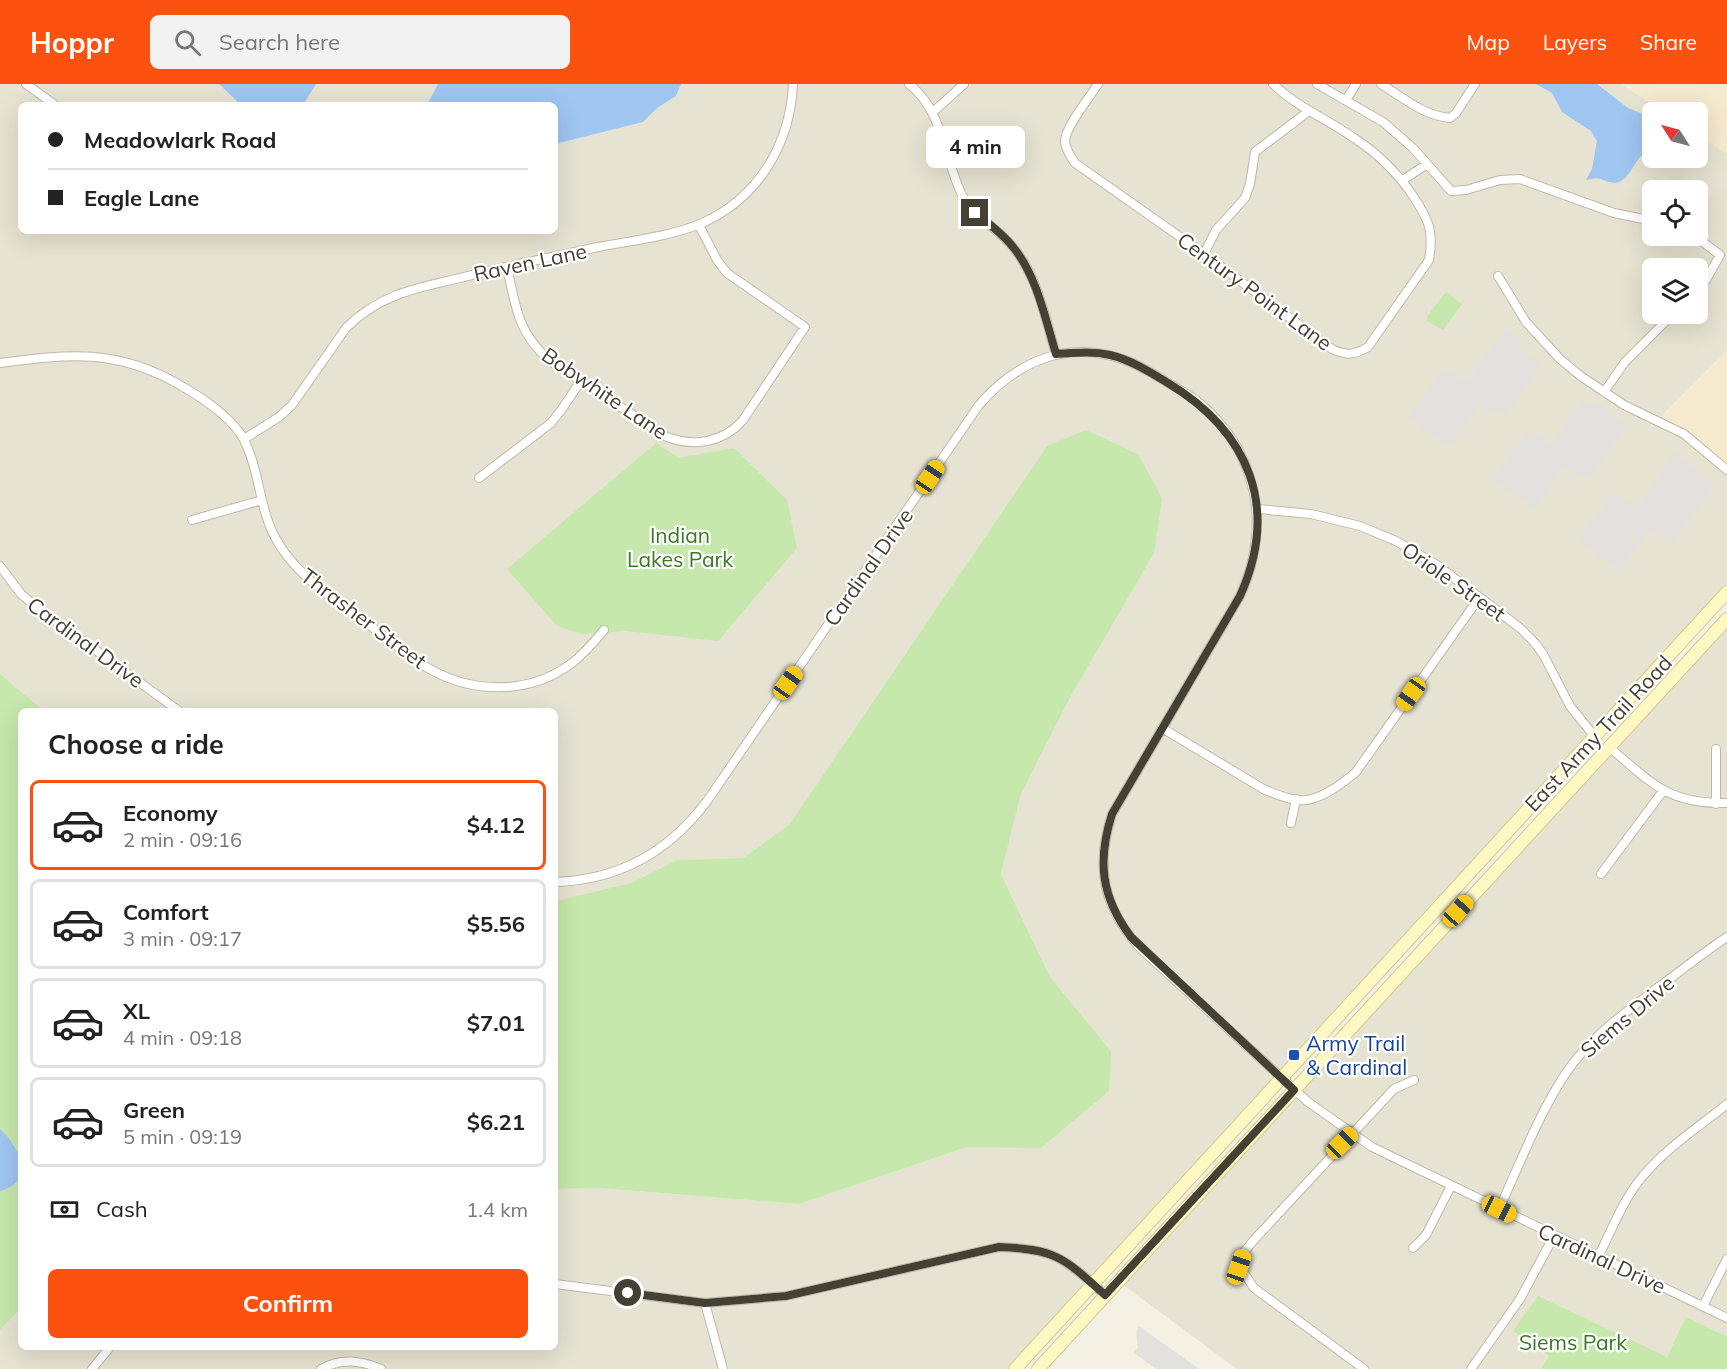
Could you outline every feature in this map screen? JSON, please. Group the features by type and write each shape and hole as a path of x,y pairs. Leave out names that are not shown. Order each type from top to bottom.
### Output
{"main road":[{"name":"East Army Trail Road","path":"1015,1369 1727,592"},
{"name":"East Army Trail Road","path":"1038,1369 1727,619"}],"street":[{"path":"26,84 51,102"},
{"name":"Raven Lane","path":"244,439 279,417 292,405 341,334 356,318 372,306 404,292 699,225 735,204 765,173 778,151 788,123 793,84"},
{"path":"909,84 933,112 962,195 975,213 1005,237 1031,277 1056,354"},
{"path":"933,112 964,84"},
{"name":"Century Point Lane","path":"1098,84 1069,129 1065,141 1068,153 1075,163 1204,254 1332,349 1344,354 1356,354 1368,347 1429,260 1432,243 1430,226 1424,212 1403,180 1381,158 1353,137 1295,103 1273,84"},
{"path":"1317,84 1383,122 1413,148 1451,191 1466,190 1500,180 1520,179 1614,213 1642,219"},
{"path":"1346,100 1356,84"},
{"path":"1381,84 1437,117 1450,118 1475,84"},
{"path":"1204,254 1216,230 1245,198 1251,184 1255,153 1262,145 1309,111"},
{"path":"1403,180 1427,164"},
{"name":"Bobwhite Lane","path":"507,267 520,323 526,335 550,361 667,437 682,442 696,443 712,440 730,432 743,420 805,327 727,273 717,260 699,225"},
{"path":"1708,246 1720,255 1708,276"},
{"path":"1498,276 1526,322 1544,343 1582,377 1624,405 1684,434 1727,470"},
{"path":"1604,392 1624,362 1663,324"},
{"name":"Cardinal Drive","path":"558,882 588,880 622,869 664,846 691,821 721,782 980,405 994,388 1013,372 1056,354 1091,352 1126,360 1195,400 1224,428 1239,450 1251,479 1258,509 1257,542 1246,584 1112,814 1102,857 1103,880 1122,926 1141,949 1294,1090 1372,1147 1727,1318"},
{"name":"Thrasher Street","path":"0,363 70,355 96,356 131,363 155,372 201,397 220,412 244,439 276,540 302,574 424,665 446,676 487,687 514,688 544,678 572,663 604,630"},
{"path":"479,478 551,423 580,382"},
{"path":"192,520 262,500"},
{"name":"Oriole Street","path":"1258,509 1311,514 1360,526 1418,553 1520,628 1534,642 1543,654 1570,706 1595,737"},
{"name":"Cardinal Drive","path":"0,566 21,594 35,606 175,708"},
{"path":"1162,728 1264,790 1306,800 1333,790 1356,772 1479,598"},
{"path":"1609,747 1647,781 1663,791 1695,803 1727,803"},
{"path":"1716,749 1716,804"},
{"path":"1601,874 1663,791"},
{"path":"1291,823 1296,799"},
{"name":"Siems Drive","path":"1499,1209 1557,1087 1576,1059 1616,1020 1727,937"},
{"path":"1364,1369 1254,1288 1239,1267 1245,1251 1261,1231 1394,1089 1414,1080"},
{"path":"1598,1257 1626,1201 1642,1176 1727,1104"},
{"path":"1413,1248 1426,1235 1451,1186"},
{"path":"1471,1369 1520,1299 1554,1236"},
{"path":"558,1284 705,1303 786,1296 999,1247 1048,1252 1066,1261 1105,1295"},
{"path":"1703,1306 1727,1259"},
{"path":"705,1303 723,1369"},
{"path":"92,1369 108,1350"},
{"path":"321,1369 343,1361 366,1362 381,1369"}],"shaded area":[{"path":"0,84 1621,84 1649,102 1642,102 1642,168 1708,168 1708,142 1727,154 1727,350 1662,416 1697,438 1727,465 1727,586 1017,1369 0,1369 0,1330 18,1311 18,1350 558,1350 558,1189 599,1188 799,1204 967,1147 1041,1147 1111,1051 1050,977 1001,874 1021,794 1073,692 1138,454 1087,431 1047,446 789,825 743,858 677,860 631,883 558,900 558,708 40,708 0,674"},
{"path":"1621,84 1727,84 1727,154 1708,142 1708,102 1649,102"},
{"path":"1506,328 1520,340 1519,348 1542,365 1504,417 1480,405 1449,447 1408,417 1443,369 1466,382"},
{"path":"1727,350 1727,465 1697,438 1661,416"},
{"path":"1584,400 1590,404 1592,401 1606,409 1627,427 1589,479 1565,467 1534,509 1493,479 1528,431 1551,444"},
{"path":"1677,451 1693,468 1715,484 1674,540 1667,536 1662,537 1650,529 1619,570 1578,541 1613,493 1637,506"},
{"path":"1727,626 1727,1369 1237,1369 1122,1284"},
{"path":"1139,1326 1199,1369 1156,1369 1134,1353 1138,1347 1136,1332"}],"green space":[{"path":"1446,292 1462,304 1443,330 1427,321 1428,315"},
{"path":"1086,430 1138,454 1162,498 1154,553 1073,692 1021,794 1001,874 1050,977 1111,1051 1109,1091 1041,1148 967,1147 799,1204 599,1188 558,1189 558,900 631,883 677,860 743,858 789,825 1047,446"},
{"name":"Indian Lakes Park","path":"656,443 679,458 734,448 787,500 797,548 718,641 626,631 582,634 557,626 507,569"},
{"path":"0,674 40,708 18,708 18,1311 0,1330"},
{"name":"Siems Park","path":"1538,1296 1667,1357 1686,1317 1727,1337 1727,1369 1541,1369 1549,1356 1513,1331"}],"water":[{"path":"219,84 316,84 305,102 238,102"},
{"path":"438,84 681,84 676,96 657,108 643,122 558,143 558,102 429,102"},
{"path":"1536,84 1597,84 1628,108 1642,114 1642,155 1624,179 1619,182 1601,179 1586,180 1592,169 1597,141 1591,131 1562,112 1552,93"},
{"path":"0,1129 14,1145 18,1154 18,1180 0,1191"}],"place":[{"name":"Army Trail & Cardinal","path":"1294,1055"}],"route":[{"path":"628,1293 705,1303 786,1296 999,1247 1048,1252 1066,1261 1105,1295 1294,1090 1141,949 1122,926 1103,880 1104,842 1112,814 1240,596 1249,574 1257,542 1258,509 1251,479 1239,450 1224,428 1211,414 1183,392 1143,368 1112,355 1091,352 1056,354 1031,277 1023,261 1005,237 975,213"}]}
